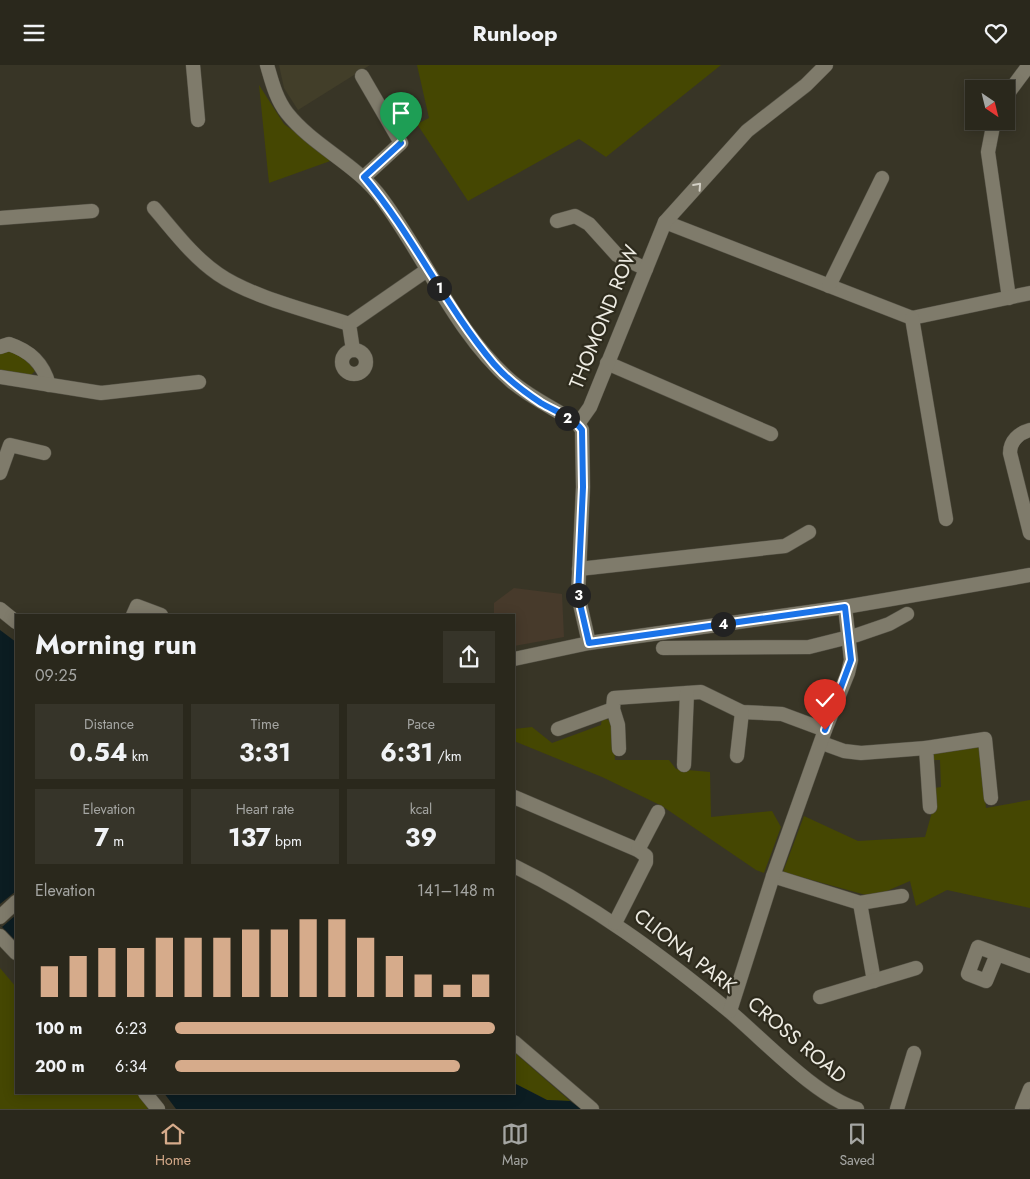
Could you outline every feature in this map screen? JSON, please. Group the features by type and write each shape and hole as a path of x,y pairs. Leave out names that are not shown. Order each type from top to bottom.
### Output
{"street":[{"path":"193,65 198,120"},
{"path":"267,65 277,95 287,113 302,129 364,177 383,199 465,326 496,366 523,391 578,424 582,430 583,487 578,595 589,643"},
{"path":"826,65 806,85 747,131 665,222 912,318 1030,293"},
{"path":"1015,84 1029,65"},
{"path":"362,76 401,143 364,177"},
{"path":"992,130 988,152 1009,298"},
{"path":"829,287 882,178"},
{"path":"154,208 190,251 218,274 257,293 349,324"},
{"path":"0,218 92,211"},
{"path":"557,221 575,216 589,224 617,255 646,269"},
{"name":"THOMOND ROW","path":"578,424 590,407 665,222"},
{"path":"349,324 428,270"},
{"path":"912,318 946,519"},
{"path":"349,324 353,350"},
{"path":"0,347 8,344 26,350 45,371 49,385"},
{"path":"607,363 771,434"},
{"path":"0,377 101,393 199,382"},
{"path":"1030,430 1018,435 1014,440 1010,453 1030,533"},
{"path":"0,473 5,443 44,453"},
{"path":"579,569 785,546 809,532"},
{"path":"515,660 589,643 845,607 1030,575"},
{"name":"CROSS ROAD","path":"845,607 851,660 848,673 773,876 730,1011 781,1057 835,1099 857,1109"},
{"path":"0,609 15,621"},
{"path":"135,611 154,614"},
{"path":"663,648 809,647 889,624 907,614"},
{"path":"619,749 618,725 613,709 614,699 701,692 742,712 782,714 824,736 844,751 861,753 926,748 985,739 991,798"},
{"path":"684,765 687,693"},
{"path":"558,729 613,709"},
{"path":"737,756 742,712"},
{"path":"926,748 930,807"},
{"path":"515,797 638,850 658,812"},
{"name":"CLIONA PARK","path":"616,923 646,862 646,856 638,850"},
{"name":"CLIONA PARK","path":"515,866 546,882 616,923 730,1011"},
{"path":"773,876 860,903 902,896"},
{"path":"860,903 874,981"},
{"path":"0,917 15,904"},
{"path":"0,935 15,952"},
{"path":"997,954 1030,966"},
{"path":"820,997 916,968"},
{"path":"515,1043 592,1109"},
{"path":"897,1109 914,1053"},
{"path":"1022,1109 1030,1089"},
{"path":"146,1094 158,1109"}],"shaded area":[{"path":"279,65 370,65 298,110 284,88"},
{"path":"417,65 721,65 606,157 579,139 468,201 417,124 429,118"},
{"path":"259,85 284,124 333,160 269,183"},
{"path":"9,349 22,352 37,369 31,375 0,370 0,353"},
{"path":"514,588 562,594 564,637 515,646 515,614 494,614 494,603"},
{"path":"0,630 15,641 15,940 0,925"},
{"path":"602,718 612,721 615,760 669,760 676,769 710,772 711,817 772,811 781,827 764,873 756,870 662,806 602,777 515,741 515,729 532,727 552,743 601,725"},
{"path":"980,746 986,808 1030,800 1030,908 947,890 916,906 910,881 873,897 783,872 804,816 858,841 925,837 935,801 934,788 941,787 940,760 933,760 932,751"},
{"path":"0,968 15,986 15,1094 137,1094 149,1106 147,1109 0,1109"},
{"path":"515,1053 570,1101 547,1100 515,1084"},
{"path":"515,1084 547,1100 570,1101 581,1109 176,1109 165,1094 515,1094"}],"pier":[{"path":"15,892 15,916 2,927 0,925 0,904"}],"route":[{"path":"401,143 364,177 383,199 465,326 496,366 523,391 574,421 582,430 583,487 578,595 584,629 589,643 845,607 851,660 848,673 825,730"}]}
